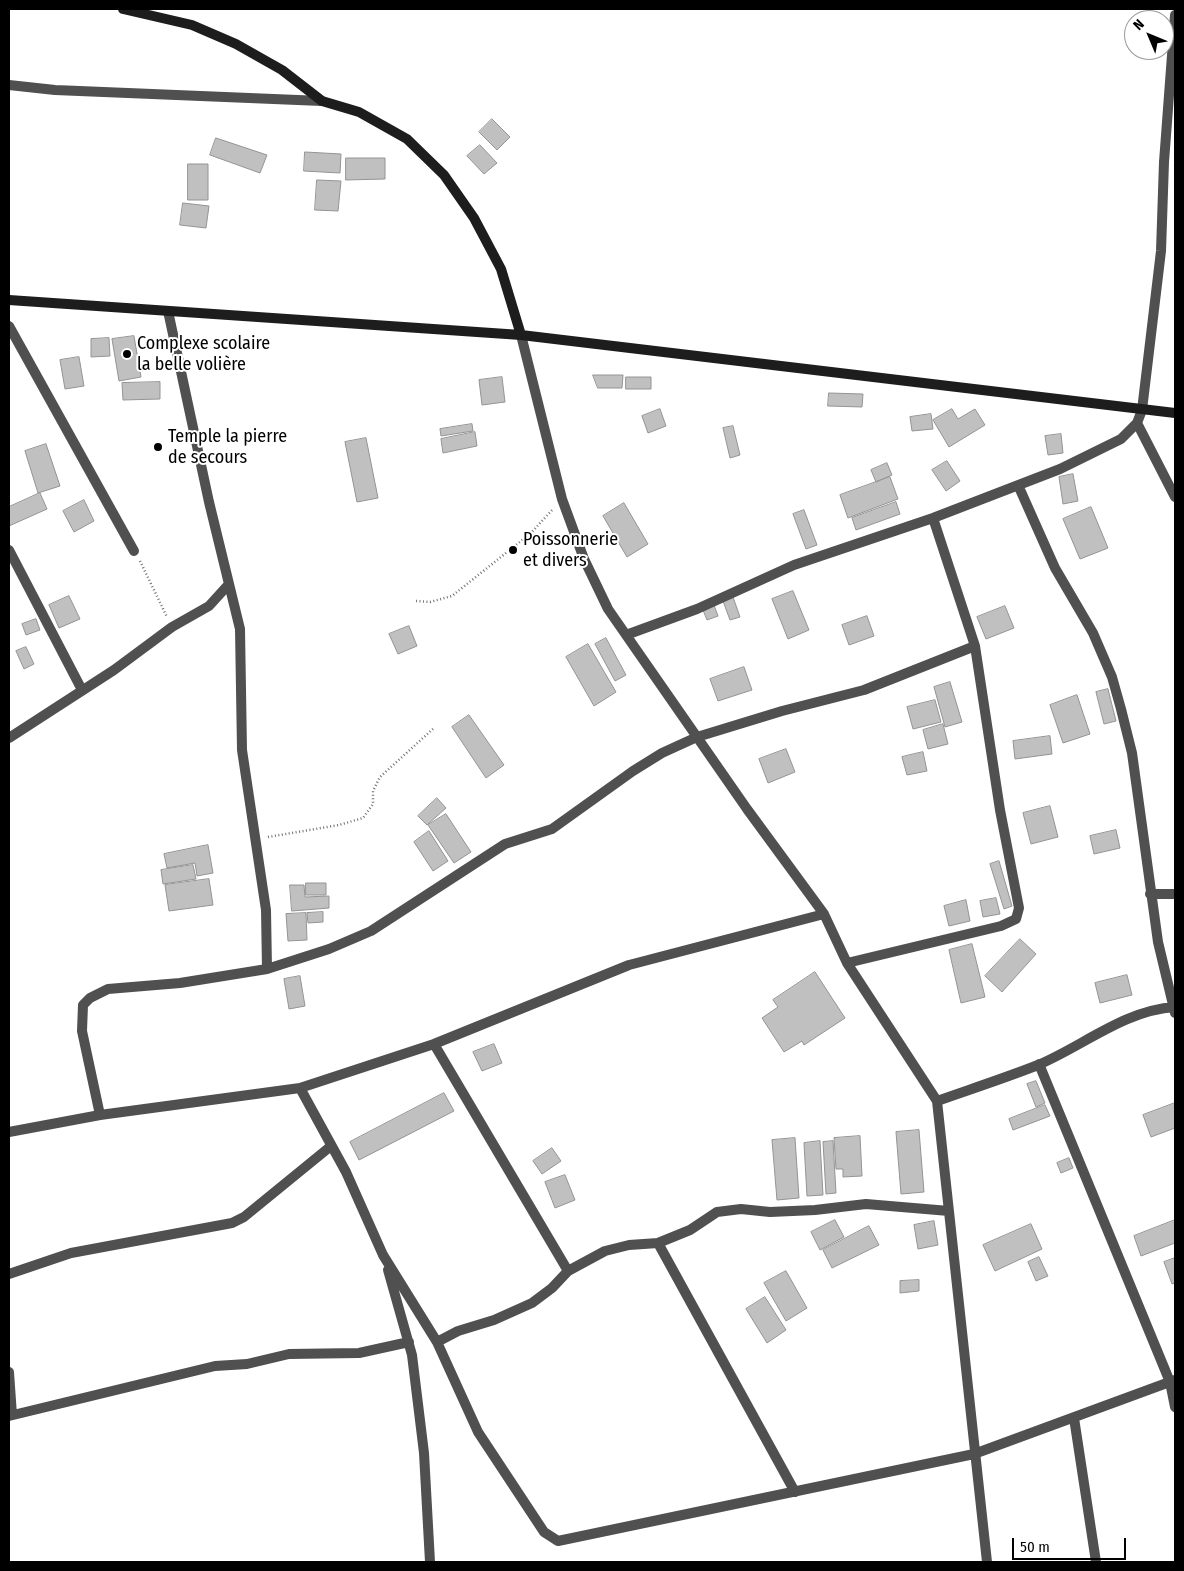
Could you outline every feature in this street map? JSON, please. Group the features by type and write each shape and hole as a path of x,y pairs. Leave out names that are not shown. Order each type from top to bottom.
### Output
{"street":[{"path":"123,9 192,25 236,44 282,70 322,101"},
{"path":"626,635 697,609 794,565 933,518 1018,485 1102,450 1121,439 1136,423 1142,410 1161,251 1165,152 1175,15"},
{"path":"9,86 322,101 359,112 407,139 444,175 474,218 501,269 521,335 562,499 584,559 608,609 824,914 847,963 937,1101 987,1562"},
{"path":"9,300 521,335 1175,413"},
{"path":"168,311 206,492 236,605 240,629 244,776 257,840 266,910 267,969"},
{"path":"9,326 134,551"},
{"path":"1136,423 1175,497"},
{"path":"937,1101 1039,1064 1107,1028 1142,1014 1174,1009 1158,942 1150,894 1132,753 1112,677 1093,633 1056,568 1018,485"},
{"path":"847,963 1001,926 1016,919 1018,903 1000,810 975,646 933,518"},
{"path":"9,550 82,690"},
{"path":"9,738 146,647 172,627 209,606 229,584"},
{"path":"100,1115 82,1031 83,1005 90,998 108,988 180,983 267,969 329,949 371,931 505,844 552,829 633,771 662,753 697,737 782,711 864,690 975,646"},
{"path":"1150,894 1175,894"},
{"path":"9,1132 100,1115 300,1088 434,1044 629,965 824,914"},
{"path":"434,1044 568,1271"},
{"path":"1039,1064 1172,1381 1175,1407"},
{"path":"300,1088 346,1172 383,1255 409,1342 424,1453 430,1562"},
{"path":"9,1274 71,1253 232,1223 244,1217 331,1146"},
{"path":"437,1342 458,1331 494,1320 532,1303 552,1288 568,1271 605,1251 629,1245 658,1243 690,1230 717,1212 741,1209 770,1212 815,1210 866,1204 949,1211"},
{"path":"658,1243 795,1492"},
{"path":"383,1255 437,1342 478,1432 544,1532 558,1542 974,1454 1172,1381"},
{"path":"9,1372 10,1415 38,1410 215,1366 247,1364 289,1354 359,1353 409,1342"},
{"path":"1074,1418 1096,1562"}],"path":[{"path":"416,600 430,602 452,596 531,533 562,499"},
{"path":"134,551 172,627"},
{"path":"257,840 273,835 321,830 363,818 373,804 372,791 380,777 434,728"}],"building":[{"path":"492,119 510,137 497,150 479,132"},
{"path":"216,138 267,155 260,173 210,155"},
{"path":"480,145 497,163 484,174 467,156"},
{"path":"305,152 341,154 340,173 304,171"},
{"path":"346,158 385,158 385,179 346,180"},
{"path":"188,164 208,164 208,200 188,200"},
{"path":"317,180 341,181 338,211 315,210"},
{"path":"183,203 209,206 206,228 180,225"},
{"path":"134,336 141,377 119,381 112,339"},
{"path":"109,338 110,356 91,357 91,339"},
{"path":"79,357 84,386 65,389 60,360"},
{"path":"593,375 623,375 622,388 598,388"},
{"path":"502,377 505,402 482,405 479,380"},
{"path":"626,377 651,377 651,389 626,389"},
{"path":"160,382 160,399 123,400 122,383"},
{"path":"829,393 863,394 862,407 828,406"},
{"path":"660,409 666,426 648,433 642,416"},
{"path":"952,409 958,419 975,409 985,425 949,447 933,420"},
{"path":"931,414 933,429 912,431 910,417"},
{"path":"472,424 473,431 441,436 440,429"},
{"path":"733,426 740,455 730,458 723,428"},
{"path":"475,432 477,446 443,453 441,439"},
{"path":"1061,434 1063,453 1048,455 1045,436"},
{"path":"366,438 378,498 357,502 345,442"},
{"path":"46,444 60,486 38,493 25,451"},
{"path":"947,461 960,481 946,491 932,470"},
{"path":"887,463 892,475 876,482 871,470"},
{"path":"1073,474 1078,501 1063,504 1059,477"},
{"path":"890,477 898,499 848,518 840,495"},
{"path":"40,493 47,509 9,526 9,507"},
{"path":"84,500 94,521 74,532 63,511"},
{"path":"896,502 900,514 856,530 852,518"},
{"path":"624,503 648,544 627,557 603,516"},
{"path":"1091,507 1108,548 1080,559 1063,519"},
{"path":"804,510 817,545 806,549 793,514"},
{"path":"793,591 809,630 788,639 772,599"},
{"path":"69,596 80,619 59,628 49,605"},
{"path":"733,597 740,617 730,620 723,601"},
{"path":"714,605 718,616 707,620 703,610"},
{"path":"1005,606 1014,628 986,639 977,617"},
{"path":"867,616 874,636 849,645 842,625"},
{"path":"36,619 40,630 26,635 22,624"},
{"path":"409,626 417,646 398,654 389,634"},
{"path":"606,638 626,675 615,681 595,644"},
{"path":"588,644 616,692 594,706 566,657"},
{"path":"26,647 34,664 24,669 16,651"},
{"path":"744,667 752,690 718,701 710,679"},
{"path":"950,682 962,722 945,727 934,687"},
{"path":"1108,689 1116,721 1104,724 1096,692"},
{"path":"1077,695 1090,734 1063,743 1050,705"},
{"path":"935,700 941,722 913,729 907,707"},
{"path":"469,715 504,765 486,778 452,727"},
{"path":"943,724 948,744 928,749 923,730"},
{"path":"1050,736 1052,754 1015,759 1013,741"},
{"path":"786,749 795,772 768,783 759,759"},
{"path":"923,752 927,771 907,775 902,757"},
{"path":"437,798 446,808 427,825 418,816"},
{"path":"1050,806 1058,837 1031,844 1023,813"},
{"path":"446,814 471,852 454,863 428,825"},
{"path":"1116,830 1120,848 1094,854 1090,836"},
{"path":"429,831 448,861 433,871 414,842"},
{"path":"208,845 213,873 197,876 195,863 167,868 164,854"},
{"path":"999,861 1012,906 1004,909 990,864"},
{"path":"193,865 196,879 163,884 161,870"},
{"path":"209,879 213,905 169,911 165,885"},
{"path":"306,883 326,883 326,895 306,895"},
{"path":"290,885 304,885 305,897 329,896 329,908 292,911"},
{"path":"996,898 1000,914 983,917 980,901"},
{"path":"966,900 970,921 949,926 944,906"},
{"path":"323,912 323,922 308,923 307,913"},
{"path":"306,913 307,940 288,941 286,914"},
{"path":"1020,939 1036,954 1002,992 985,976"},
{"path":"972,944 985,997 961,1003 949,950"},
{"path":"815,972 845,1018 804,1045 802,1041 784,1052 762,1018 778,1007 773,1000"},
{"path":"1127,975 1132,995 1100,1003 1095,983"},
{"path":"300,976 305,1006 289,1009 284,979"},
{"path":"494,1044 502,1063 482,1071 473,1052"},
{"path":"1036,1081 1045,1103 1036,1107 1027,1084"},
{"path":"444,1093 454,1111 359,1160 350,1142"},
{"path":"1175,1103 1175,1128 1151,1137 1143,1115"},
{"path":"1045,1105 1050,1116 1013,1130 1009,1119"},
{"path":"919,1130 924,1192 901,1194 896,1132"},
{"path":"860,1136 862,1176 843,1177 843,1169 836,1169 834,1138"},
{"path":"795,1138 799,1198 777,1200 772,1140"},
{"path":"820,1141 823,1195 807,1196 804,1143"},
{"path":"833,1141 836,1193 826,1194 823,1142"},
{"path":"552,1148 561,1161 542,1174 533,1161"},
{"path":"1069,1158 1073,1168 1061,1173 1057,1163"},
{"path":"565,1175 575,1200 555,1208 545,1182"},
{"path":"835,1220 844,1237 820,1250 811,1232"},
{"path":"1175,1220 1175,1243 1141,1256 1134,1236"},
{"path":"934,1221 938,1245 918,1249 914,1225"},
{"path":"1031,1224 1042,1249 995,1271 983,1245"},
{"path":"869,1226 879,1245 832,1268 823,1250"},
{"path":"1039,1257 1048,1276 1036,1281 1028,1262"},
{"path":"1175,1258 1175,1283 1172,1284 1164,1262"},
{"path":"786,1271 807,1308 786,1321 764,1283"},
{"path":"919,1280 919,1291 900,1293 900,1281"},
{"path":"765,1297 786,1330 767,1343 746,1309"}],"place":[{"name":"Complexe scolaire la belle volière","path":"127,354"},
{"name":"Temple la pierre de secours","path":"158,447"},
{"name":"Poissonnerie et divers","path":"513,550"}]}
